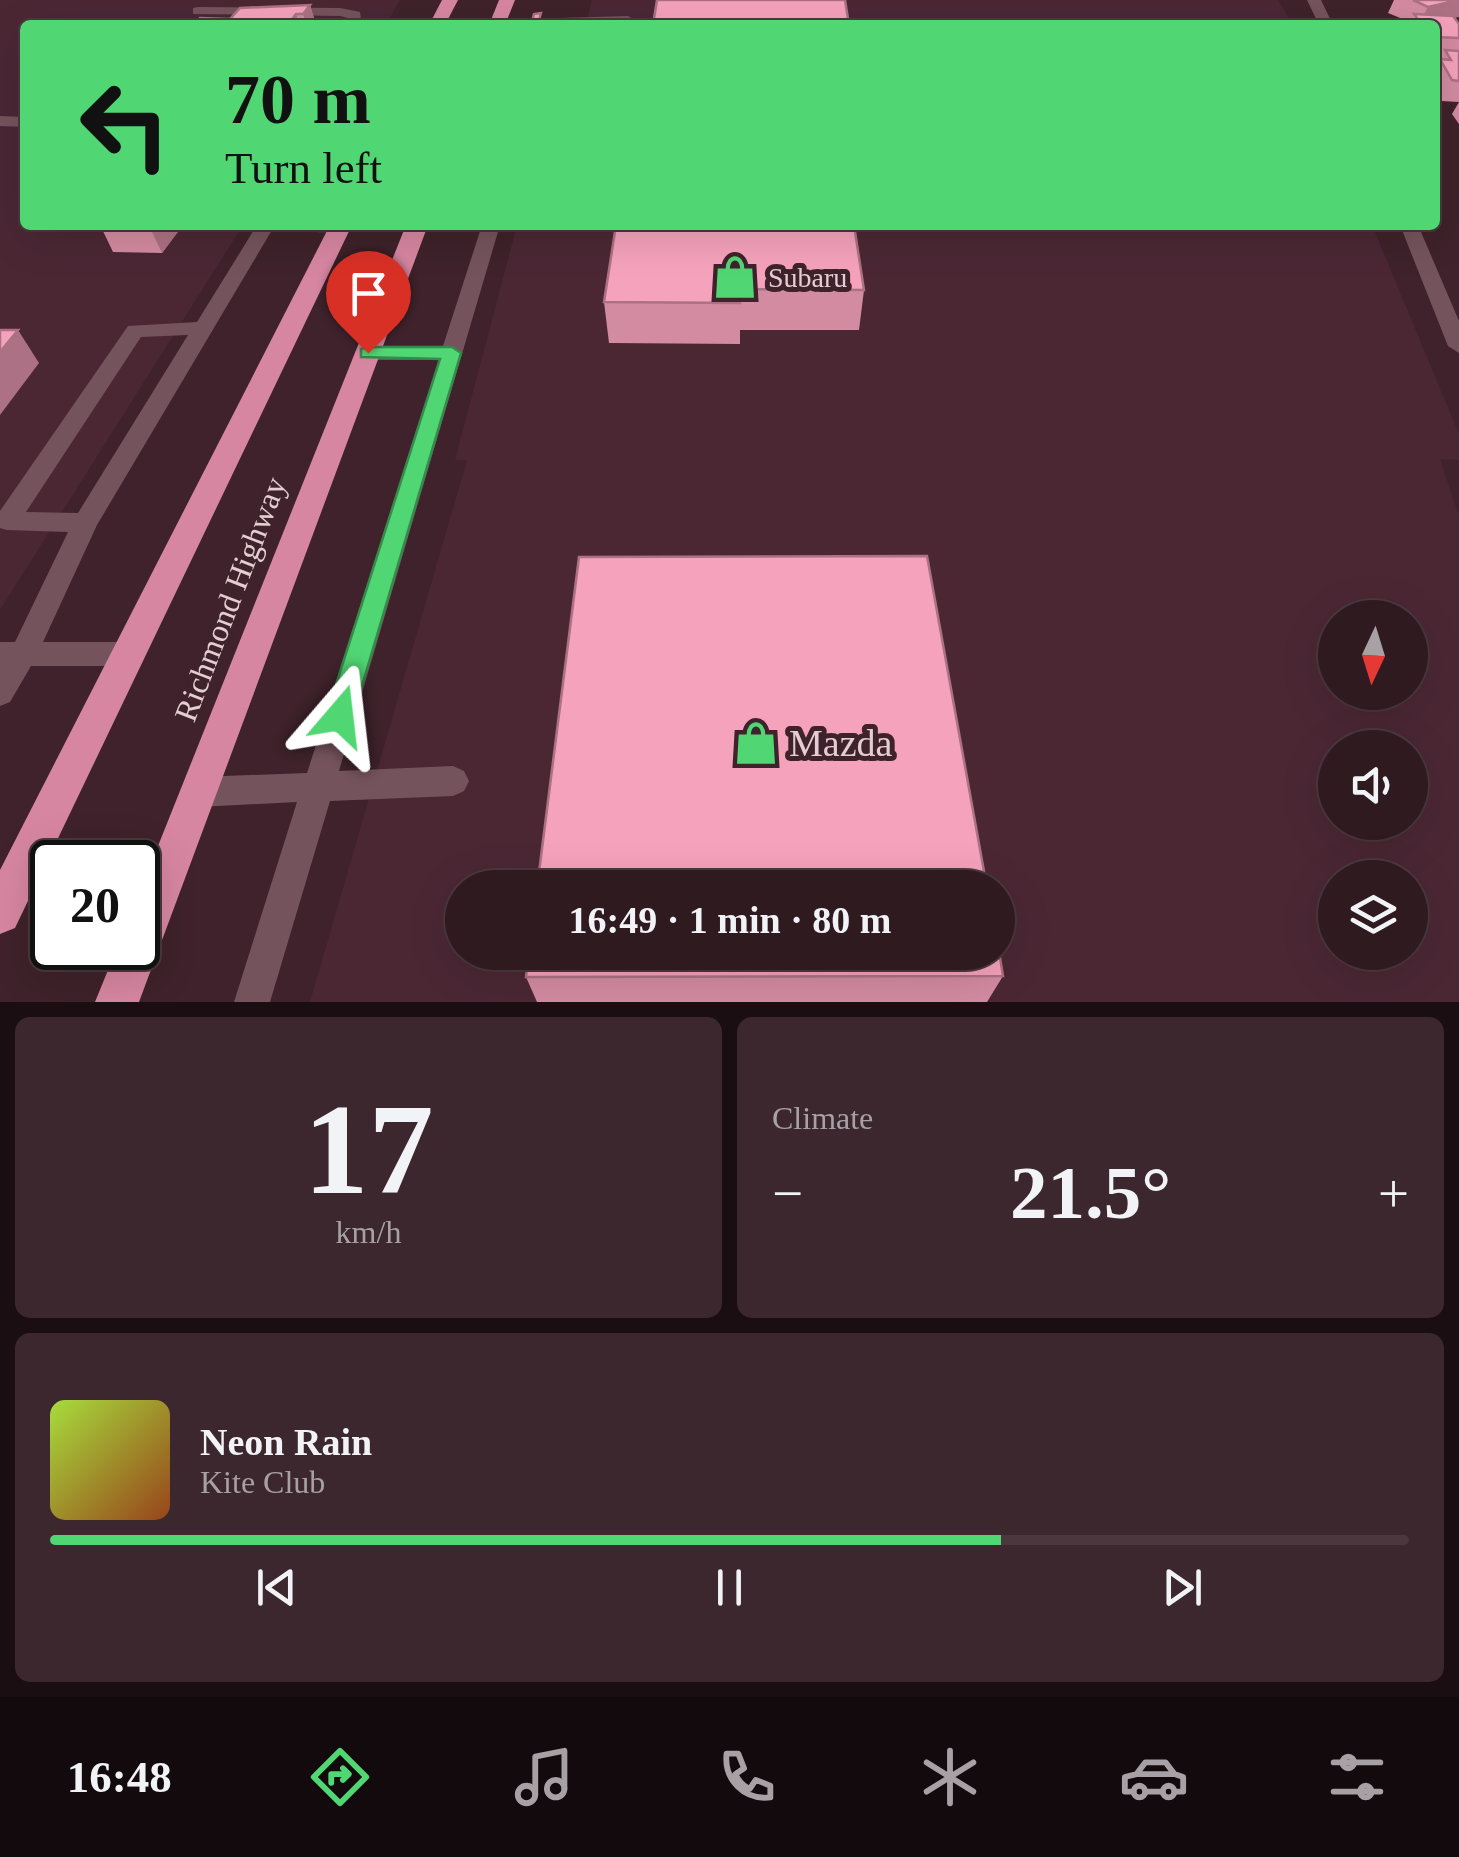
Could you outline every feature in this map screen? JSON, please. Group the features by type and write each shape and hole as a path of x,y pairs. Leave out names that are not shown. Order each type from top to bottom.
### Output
{"highway":[{"name":"Richmond Highway","path":"0,913 339,230"},
{"name":"Richmond Highway","path":"117,1002 415,230"}],"street":[{"path":"198,12 340,12 356,15 356,20"},
{"path":"239,20 246,12"},
{"path":"0,693 12,654 85,523 263,230"},
{"path":"252,1002 489,230"},
{"path":"1410,230 1459,346"},
{"path":"85,523 7,521 135,331 204,328"},
{"path":"368,353 452,353"},
{"path":"12,654 128,654"},
{"path":"198,792 454,781"}],"shaded area":[{"path":"0,0 400,0 389,20 20,20 20,230 240,230 0,610"},
{"path":"592,0 1278,0 1290,20 587,20"},
{"path":"516,230 1374,230 1459,434 1459,460 1440,459 1459,516 1459,1002 310,1002 467,460 455,460"}],"building":[{"path":"657,0 845,0 848,20 654,20"},
{"path":"1413,0 1459,0 1428,7"},
{"path":"310,5 292,20 198,20 230,19 240,8"},
{"path":"1414,14 1453,16 1459,24 1459,38 1440,37 1440,20 1418,20"},
{"path":"1445,50 1459,51 1459,81 1452,80 1440,59 1451,60"},
{"path":"615,230 855,230 864,290 740,289 740,303 604,302"},
{"path":"0,330 18,330 0,352"},
{"name":"Mazda","path":"927,556 984,870 539,870 579,557"},
{"path":"527,970 1002,970 1003,976 526,977"}],"place":[{"name":"Subaru","path":"735,277"},
{"name":"Mazda","path":"756,743"}],"route":[{"path":"340,716 452,353 368,353"}]}
